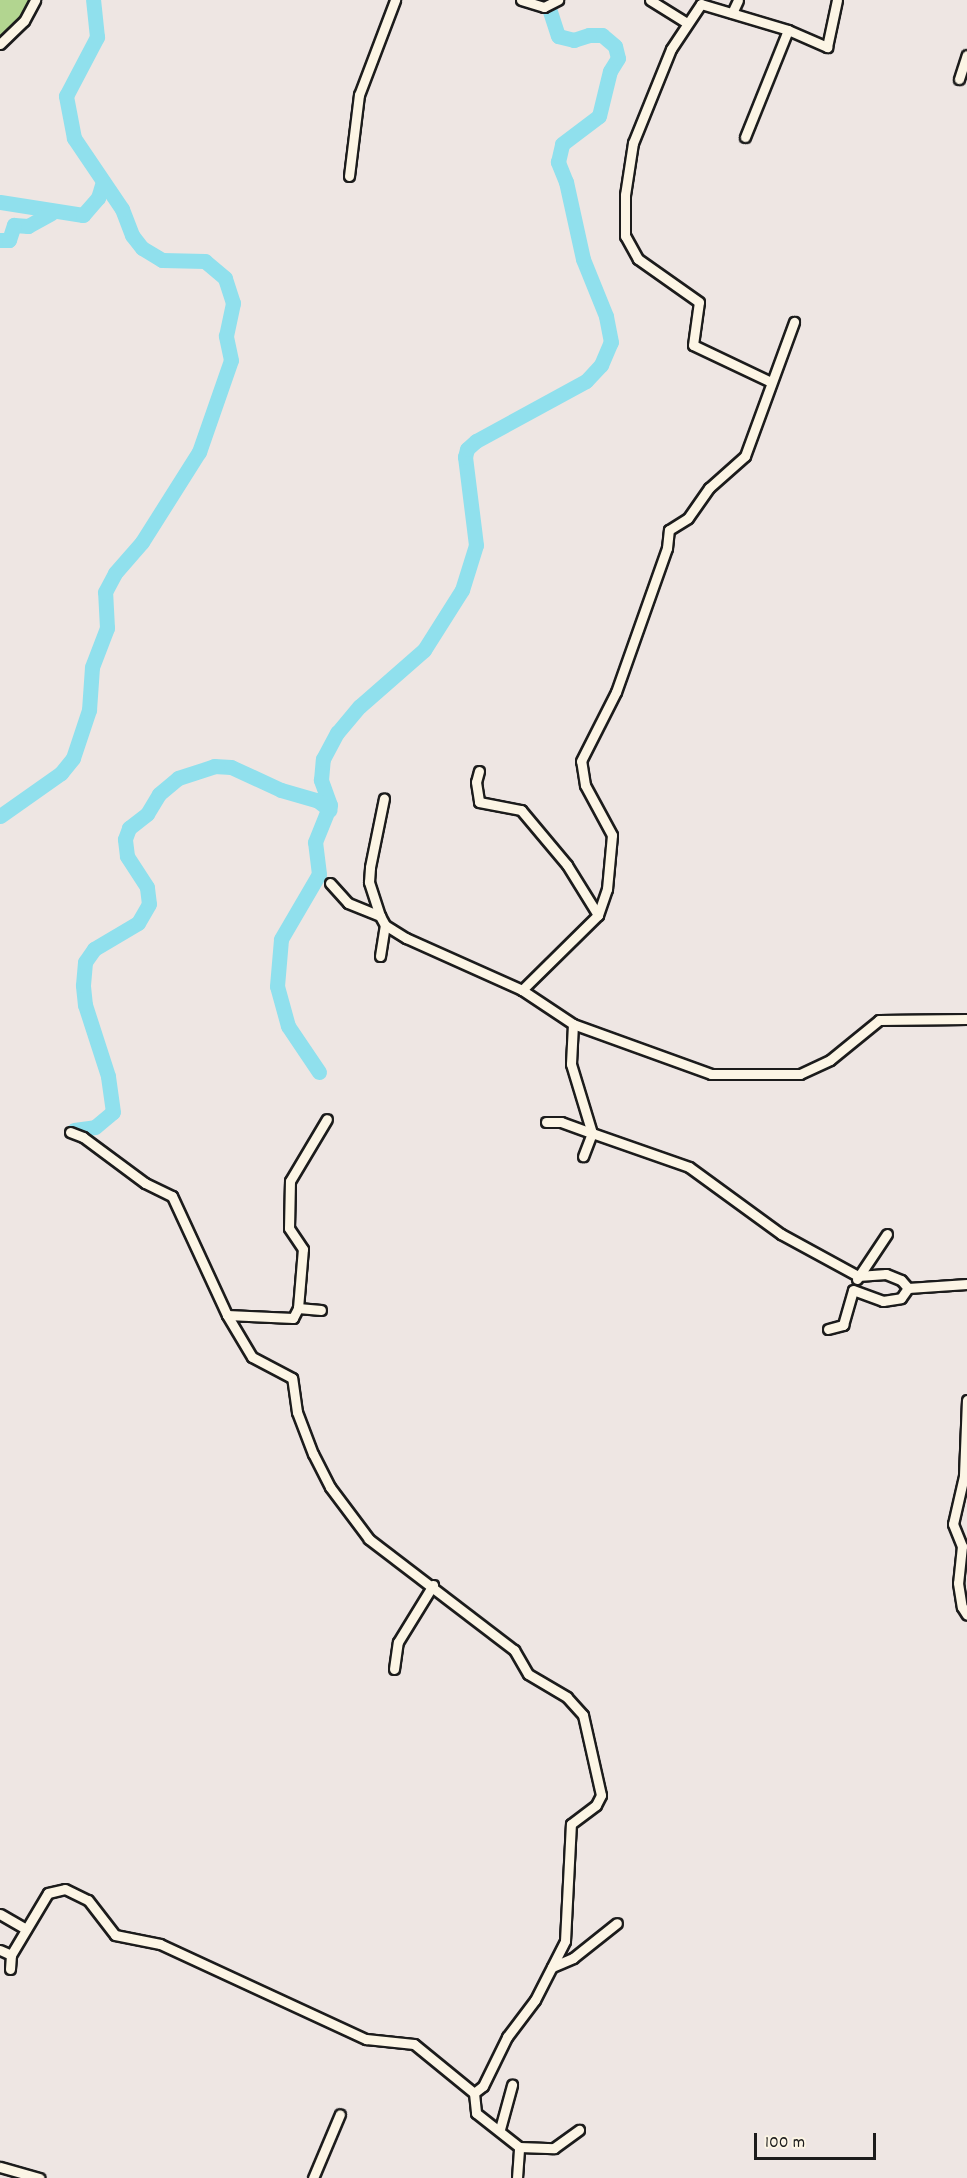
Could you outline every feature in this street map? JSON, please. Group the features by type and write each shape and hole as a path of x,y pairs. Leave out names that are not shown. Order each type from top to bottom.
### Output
{"street":[{"path":"0,44 24,21 35,0"},
{"path":"349,176 359,95 394,0"},
{"path":"521,0 551,4"},
{"path":"650,0 687,23"},
{"path":"732,13 738,0"},
{"path":"771,382 693,345 699,302 638,259 625,236 625,195 633,143 671,49 701,4 714,3 732,13 788,30 827,47 837,0"},
{"path":"745,137 788,30"},
{"path":"959,79 967,55"},
{"path":"522,990 598,915 607,889 612,835 585,785 581,761 616,692 667,548 669,530 688,518 709,488 745,456 794,322"},
{"path":"479,771 476,782 479,802 521,810 567,865 598,915"},
{"path":"380,956 383,921 369,882 384,798"},
{"path":"330,883 348,903 454,962 522,990 573,1024 721,1076 809,1071 884,1018 967,1019"},
{"path":"573,1024 571,1064 592,1133 583,1156"},
{"path":"227,1315 293,1318 298,1308 303,1249 289,1228 290,1181 327,1119"},
{"path":"546,1122 561,1122 689,1167 734,1197 780,1234 858,1276 886,1274 901,1280 908,1288"},
{"path":"70,1132 84,1137 145,1183 172,1196 227,1315 252,1357 292,1378 297,1412 313,1454 330,1487 352,1518 388,1558 433,1585 518,1654 531,1677 573,1702 589,1733 601,1800 571,1824 564,1941 535,2000 507,2037 483,2086 474,2092"},
{"path":"828,1329 843,1325 858,1276 887,1234"},
{"path":"908,1288 967,1284"},
{"path":"853,1290 884,1301 901,1298 908,1288"},
{"path":"298,1308 321,1310"},
{"path":"967,1400 964,1476 953,1524 962,1546 958,1583 962,1607 967,1615"},
{"path":"394,1669 398,1642 433,1585"},
{"path":"10,1969 11,1955 48,1893 65,1889 88,1900 115,1935 160,1944 366,2039 414,2044 474,2092 476,2113 500,2129 519,2147 554,2148 579,2130"},
{"path":"0,1914 26,1929"},
{"path":"552,1966 573,1958 617,1923"},
{"path":"0,1950 11,1955"},
{"path":"500,2129 512,2085"},
{"path":"313,2178 340,2114"},
{"path":"517,2178 519,2147"},
{"path":"0,2167 15,2175 39,2178"}],"green space":[{"path":"0,0 33,0 31,8 0,47"}],"waterway":[{"path":"0,816 61,773 73,758 89,710 92,667 107,628 105,592 115,573 142,542 199,452 231,360 226,336 233,303 225,278 205,261 162,260 142,248 132,235 122,209 74,138 66,96 97,37 93,0"},
{"path":"319,1072 288,1026 277,986 281,939 319,874 315,842 330,805 321,780 323,759 337,733 360,706 424,650 462,590 476,545 465,457 467,449 476,441 586,381 601,365 611,342 606,316 583,259 566,182 558,162 562,144 599,116 610,71 618,58 615,46 602,35 589,35 574,40 558,36 546,0"},
{"path":"0,202 83,215 98,198 103,182"},
{"path":"0,240 9,240 14,225 28,226 51,213"},
{"path":"74,1130 95,1127 113,1112 108,1076 85,1005 83,985 85,962 94,949 138,923 149,904 147,887 127,856 125,839 129,828 147,814 159,794 178,778 214,766 231,767 281,790 317,800 330,810"}]}
